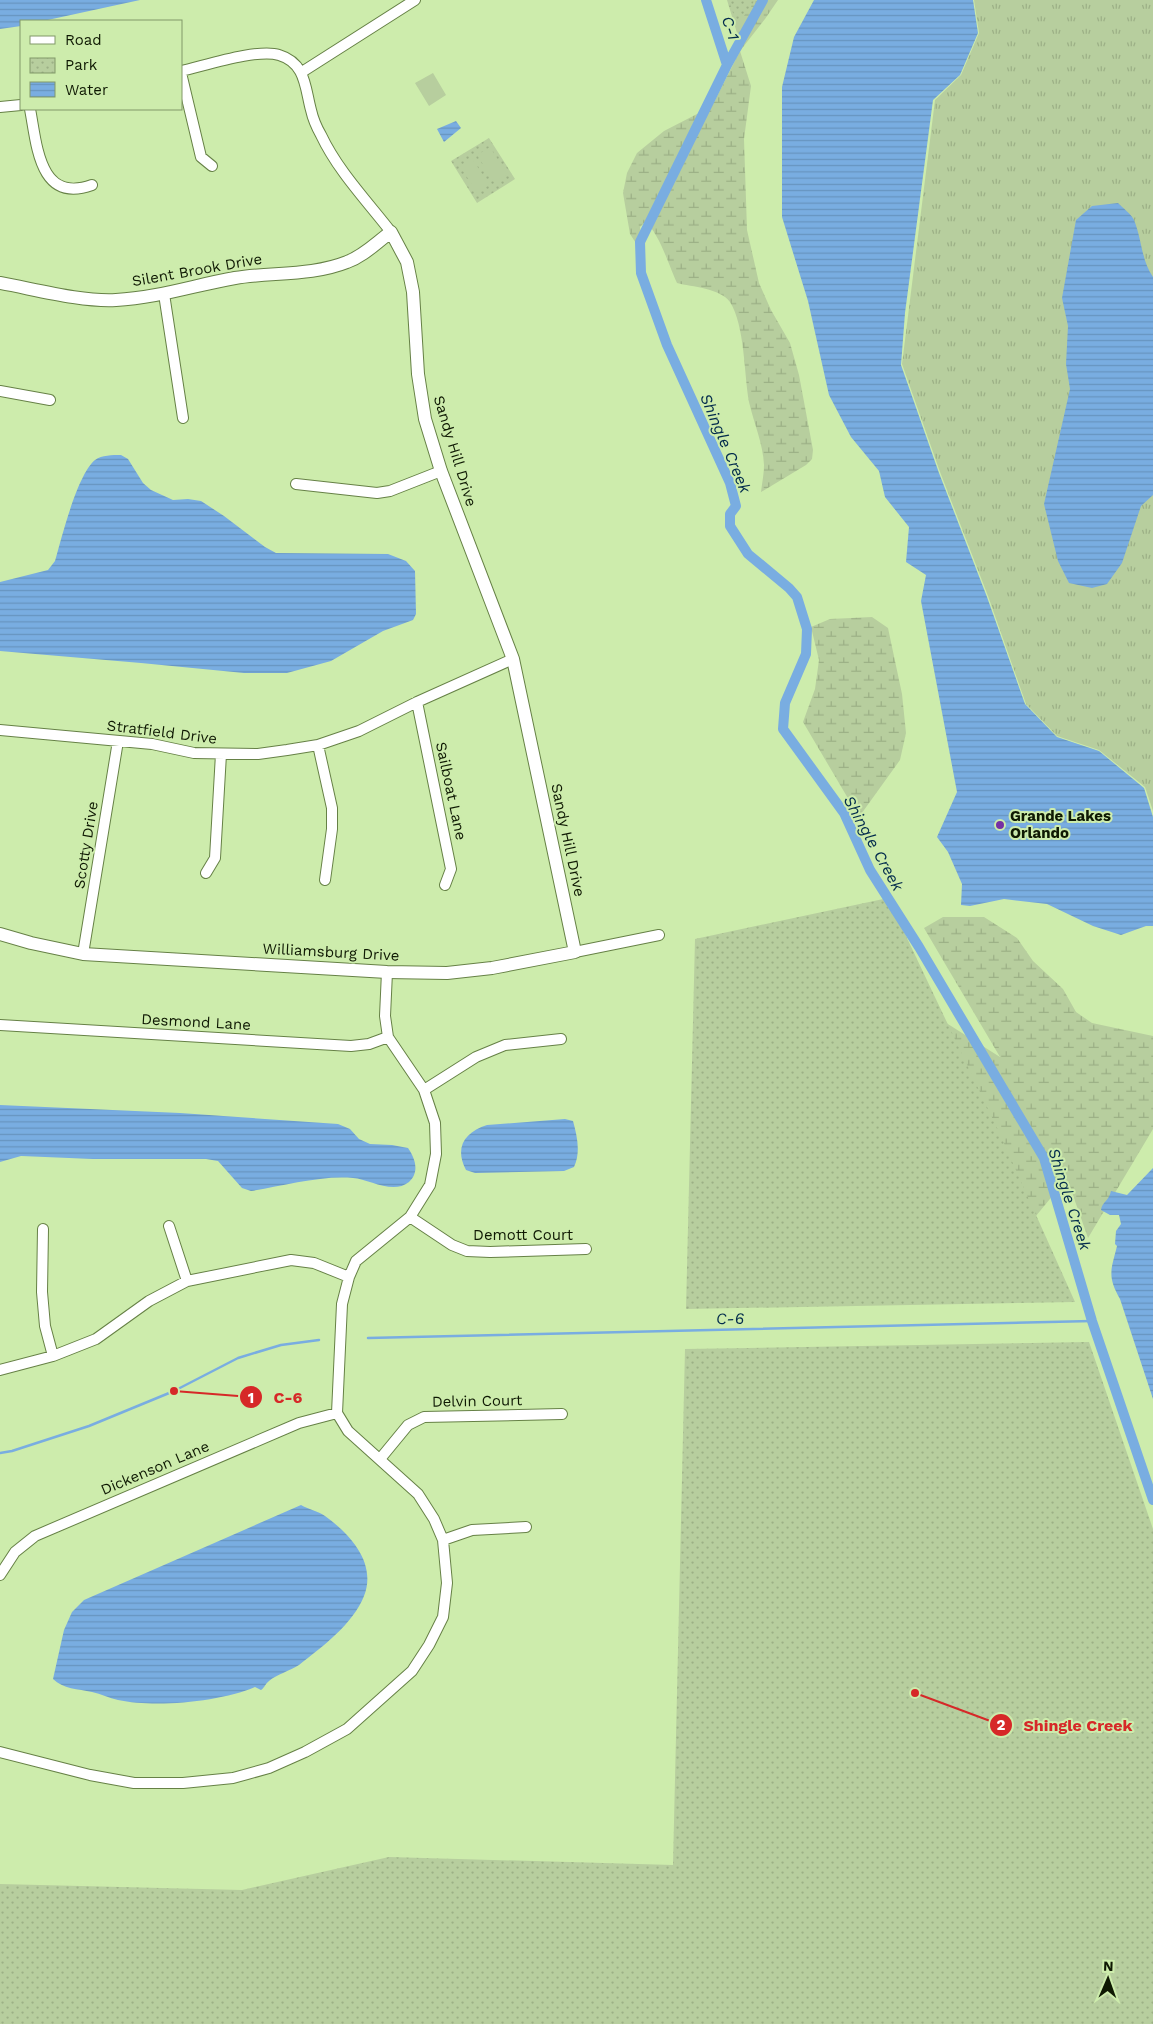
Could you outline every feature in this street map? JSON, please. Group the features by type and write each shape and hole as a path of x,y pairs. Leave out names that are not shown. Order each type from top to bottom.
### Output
{"street":[{"path":"182,72 261,53 277,54 290,59 302,72 415,0"},
{"name":"Sandy Hill Drive","path":"302,72 311,111 321,136 342,169 391,232 407,262 412,284 421,396 425,419 441,471 513,659 576,952"},
{"path":"182,76 201,157 212,166"},
{"path":"0,107 20,105"},
{"path":"30,110 39,157 46,174 54,183 66,189 81,189 92,185"},
{"name":"Silent Brook Drive","path":"0,283 92,299 116,300 164,294 235,278 325,268 358,257 391,232"},
{"path":"164,294 183,418"},
{"path":"0,391 50,400"},
{"path":"296,484 377,493 390,491 441,471"},
{"name":"Stratfield Drive","path":"0,730 152,744 194,753 258,754 318,745 359,730 513,659"},
{"name":"Sailboat Lane","path":"417,702 451,869 446,885"},
{"name":"Scotty Drive","path":"84,954 118,741"},
{"path":"318,745 332,808 332,828 325,880"},
{"path":"206,872 215,858 221,754"},
{"name":"Williamsburg Drive","path":"0,934 31,944 84,954 447,974 492,968 659,935"},
{"path":"0,1752 90,1775 134,1782 183,1783 233,1778 269,1768 305,1752 347,1729 378,1704 412,1671 429,1645 443,1617 447,1583 443,1540 434,1519 418,1494 348,1431 337,1413 342,1304 349,1276 356,1261 410,1217 430,1185 436,1154 435,1123 424,1090 388,1037 385,1016 387,972"},
{"name":"Desmond Lane","path":"0,1025 351,1046 369,1044 388,1037"},
{"path":"424,1090 476,1057 505,1044 561,1039"},
{"name":"Demott Court","path":"410,1217 452,1245 467,1251 586,1249"},
{"path":"169,1226 187,1281"},
{"path":"44,1229 42,1292 46,1326 53,1356"},
{"path":"0,1370 53,1356 96,1339 149,1301 187,1281 291,1260 314,1263 349,1276"},
{"name":"Dickenson Lane","path":"0,1575 15,1552 35,1536 299,1423 337,1413"},
{"name":"Delvin Court","path":"380,1459 408,1425 424,1417 562,1414"},
{"path":"443,1540 484,1528 526,1528"}],"green space":[{"path":"727,0 778,0 740,51 737,33"},
{"path":"729,0 755,0 737,26"},
{"path":"974,0 1153,0 1153,811 1145,787 1099,750 1057,736 1026,704 902,364 935,100 961,75 979,33"},
{"path":"740,51 751,86 744,139 747,230 759,283 771,310 790,343 799,375 813,450 812,459 806,465 761,492 764,468 763,457 749,402 739,324 735,312 730,302 720,294 677,283 655,233 645,222 640,227 643,254 630,234 623,193 627,173 637,153 664,131 707,111 714,102"},
{"path":"433,73 446,95 429,106 415,83"},
{"path":"489,138 515,179 477,203 451,161"},
{"path":"490,147 507,174 494,182 477,155"},
{"path":"472,158 489,185 477,193 460,166"},
{"path":"872,617 888,628 902,694 906,733 900,760 859,817 803,722 815,689 819,660 811,627 830,619"},
{"name":"Shingle Creek","path":"888,898 998,1130 1075,1302 686,1309 695,939"},
{"path":"943,917 984,917 1017,938 1033,961 1063,989 1076,1012 1092,1023 1153,1036 1153,1129 1088,1238 1069,1184 1054,1194 1031,1222 880,981 1000,1057 924,928"},
{"path":"1089,1342 1153,1529 1153,2024 0,2024 0,1884 242,1890 389,1857 673,1865 685,1349"}],"water":[{"path":"0,0 140,0 48,20 20,20 20,26 0,29"},
{"path":"814,0 973,0 978,33 960,75 933,100 905,313 901,365 1025,704 1057,737 1099,751 1144,788 1153,817 1153,926 1146,926 1121,935 1093,926 1047,904 1004,899 970,906 961,905 962,884 948,852 937,837 957,792 921,601 926,575 906,562 909,527 885,497 879,471 851,437 829,395 808,301 782,217 782,87 794,37"},
{"path":"456,121 461,128 444,142 437,129"},
{"path":"1118,203 1134,220 1146,264 1153,277 1153,495 1141,506 1122,563 1107,584 1092,588 1069,583 1058,561 1044,504 1070,389 1066,364 1068,326 1062,298 1076,220 1092,206"},
{"path":"121,455 128,459 143,483 151,490 173,500 188,499 201,501 276,553 388,554 406,561 415,571 416,614 413,620 383,631 331,661 287,673 244,673 0,651 0,582 48,570 55,561 76,492 88,468 95,460 101,457"},
{"path":"0,1105 180,1113 338,1124 350,1129 359,1139 370,1144 408,1148 413,1156 415,1169 409,1182 403,1186 396,1187 341,1177 315,1179 251,1191 242,1188 218,1161 206,1159 93,1159 21,1156 0,1162"},
{"path":"565,1119 573,1121 577,1138 578,1150 574,1167 564,1171 475,1173 466,1170 461,1154 462,1148 468,1136 479,1128 487,1125"},
{"path":"1153,1168 1153,1399 1120,1299 1113,1284 1111,1273 1117,1246 1115,1244 1116,1231 1121,1224 1119,1215 1110,1215 1101,1210 1111,1191 1127,1195"},
{"path":"301,1505 325,1516 352,1541 364,1561 367,1572 367,1584 359,1606 345,1625 327,1643 299,1665 272,1679 261,1690 255,1687 206,1700 187,1702 150,1703 118,1700 66,1687 53,1679 64,1630 72,1612 84,1600"}],"waterway":[{"name":"C-1","path":"706,0 727,65"},
{"name":"Shingle Creek","path":"763,0 727,65 640,242 641,273 667,345 730,483 736,506 730,514 730,526 748,554 797,597 807,629 806,654 785,703 783,729 844,813 870,870 919,947 1044,1158 1092,1321 1153,1500"},
{"name":"C-6","path":"368,1338 1092,1321"},
{"name":"C-6","path":"0,1453 12,1451 89,1426 174,1391 238,1358 281,1345 319,1340"}],"place":[{"name":"Grande Lakes Orlando","path":"1000,825"},
{"name":"C-6","path":"174,1391"},
{"name":"Shingle Creek","path":"915,1693"}]}
